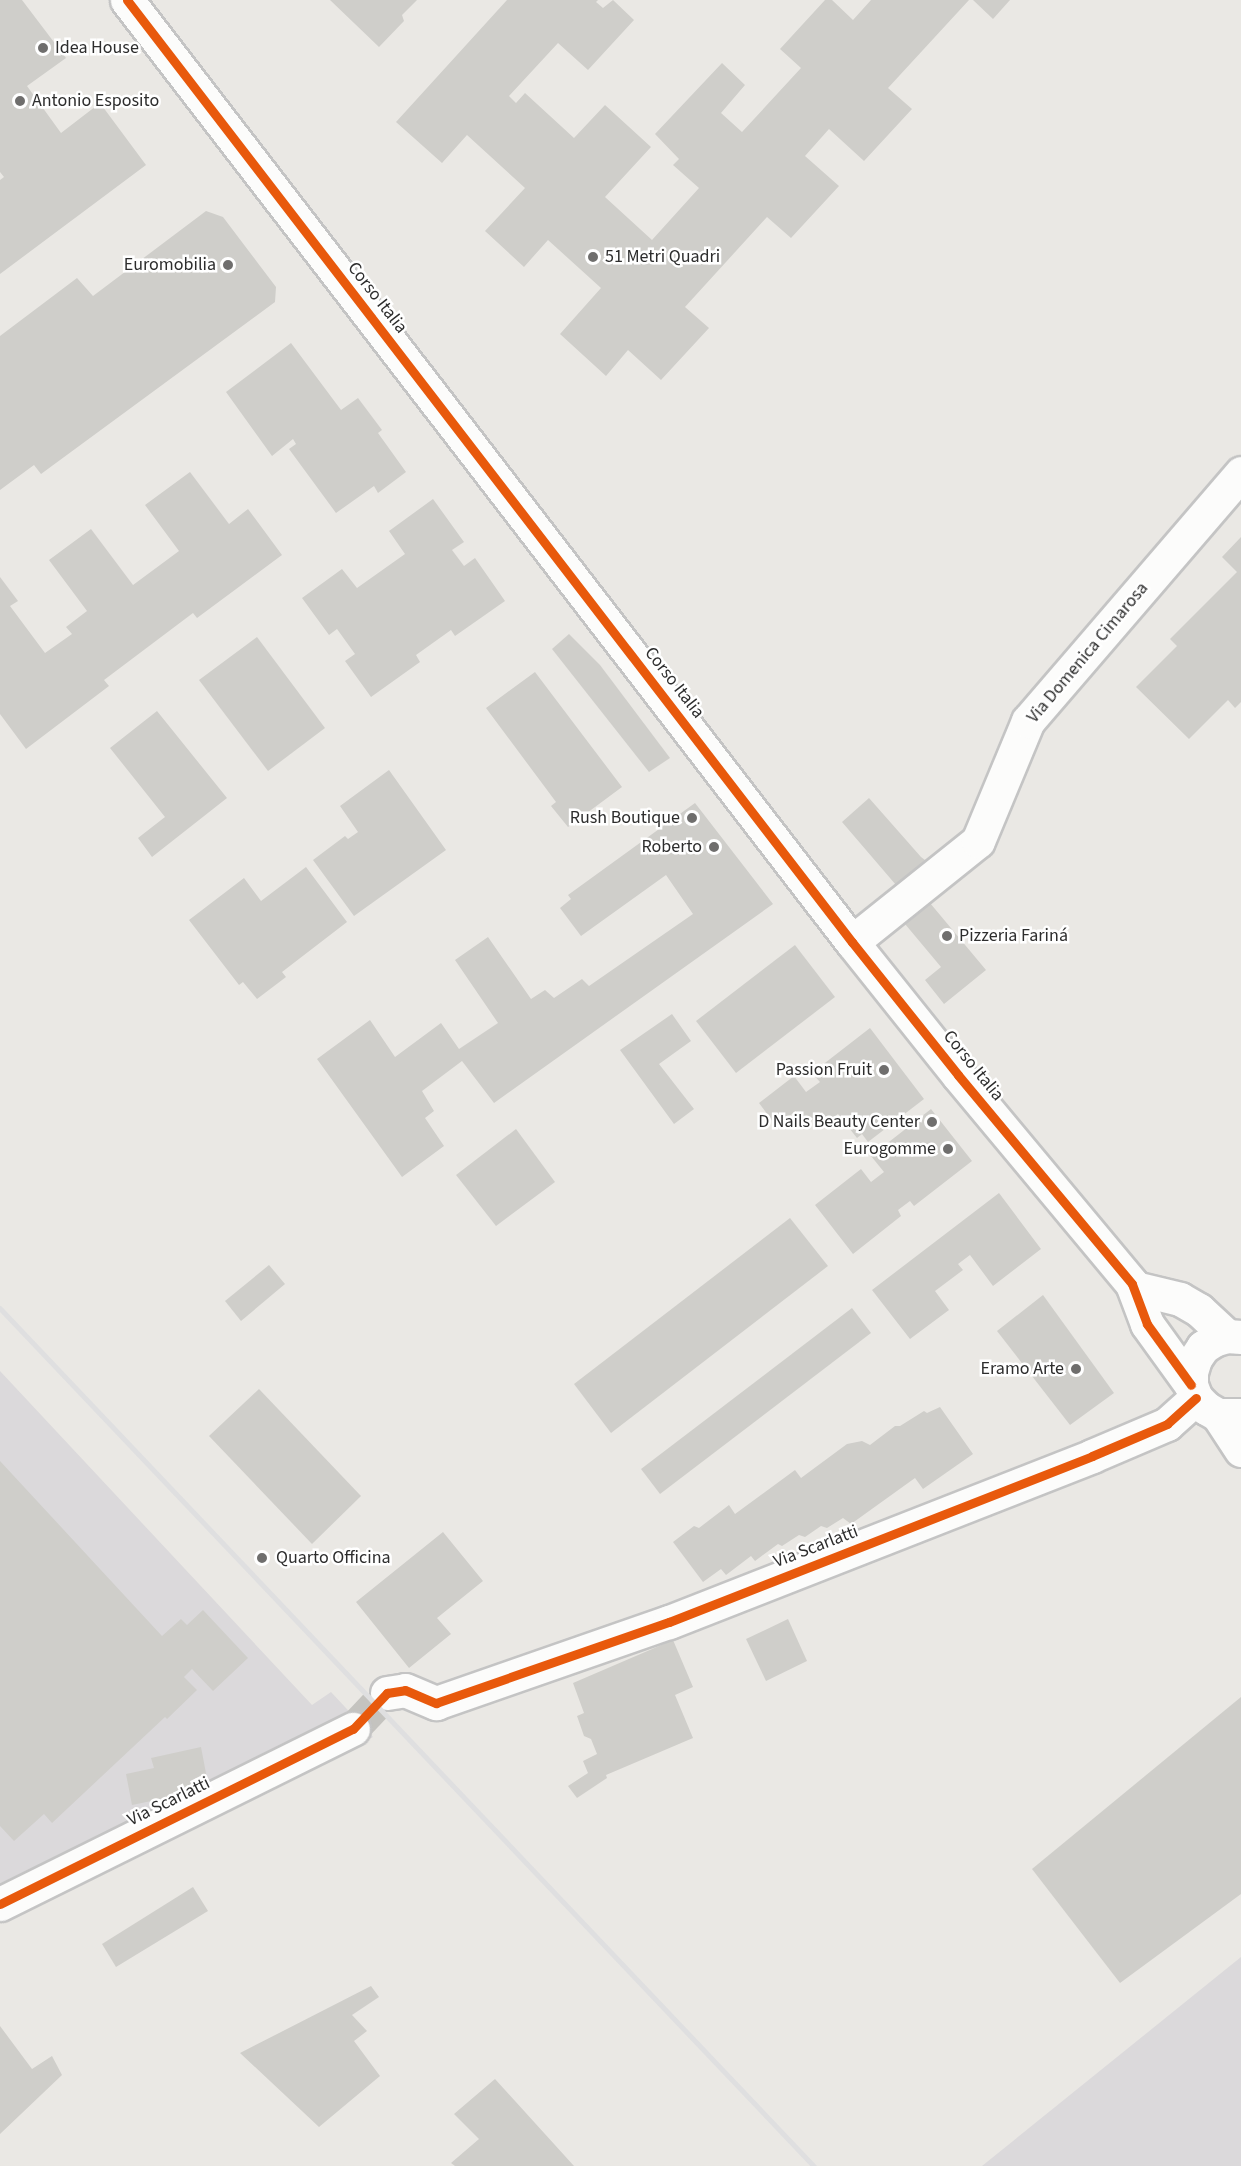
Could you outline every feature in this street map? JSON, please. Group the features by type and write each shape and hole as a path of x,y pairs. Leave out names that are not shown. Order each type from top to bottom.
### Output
{"street":[{"name":"Corso Italia","path":"127,0 852,942 958,1075 1136,1288 1147,1324 1212,1403 1241,1450"},
{"name":"Via Domenica Cimarosa","path":"852,942 978,841 1028,722 1241,473"},
{"path":"1136,1288 1180,1299 1237,1337"},
{"path":"1212,1403 1191,1371 1194,1359 1208,1344 1237,1337"},
{"name":"Via Scarlatti","path":"387,1694 405,1690 436,1703 669,1622 1092,1456 1212,1403"},
{"name":"Via Scarlatti","path":"0,1904 353,1729"}],"shaded area":[{"path":"0,1371 312,1705 331,1692 373,1737 125,1855 54,1861 0,1885"},
{"path":"1241,1957 1241,2166 982,2166"}],"building":[{"path":"0,0 22,0 66,58 27,86 61,133 100,103 146,165 0,274 0,180 4,177 0,172"},
{"path":"330,0 417,0 402,15 404,21 379,47"},
{"path":"507,0 598,0 596,2 603,8 613,0 634,20 588,70 558,43 509,96 516,103 525,93 574,138 605,105 651,147 605,197 652,240 699,188 673,165 679,159 655,134 722,63 745,85 721,113 742,132 801,68 780,49 825,0 832,0 853,20 871,0 969,0 888,88 912,109 864,161 829,129 805,156 839,186 791,238 767,217 685,307 709,328 661,380 628,350 606,376 560,334 601,288 548,240 524,267 485,231 525,188 467,135 442,163 396,122"},
{"path":"973,0 1010,0 993,19"},
{"path":"206,211 223,217 276,287 275,302 41,474 34,465 0,490 0,336 77,278 93,296"},
{"path":"291,343 341,410 358,398 382,430 378,433 406,472 378,493 374,486 336,513 289,449 296,444 293,439 272,456 226,392"},
{"path":"190,472 229,524 248,509 282,555 197,618 193,613 104,680 109,686 26,749 0,714 0,577 18,601 10,606 45,653 72,634 66,627 87,611 49,560 91,529 133,585 179,551 145,505"},
{"path":"433,499 464,542 452,550 464,566 475,558 505,601 455,636 451,630 416,655 420,662 371,697 345,661 355,654 337,629 329,635 302,598 342,569 357,588 405,554 389,531"},
{"path":"1241,537 1241,702 1235,708 1228,700 1189,739 1136,687 1177,646 1170,639 1237,572 1222,557"},
{"path":"569,634 600,665 670,758 649,772 552,649"},
{"path":"257,637 325,728 268,771 199,680"},
{"path":"535,672 622,787 568,827 551,806 556,802 486,708"},
{"path":"157,711 227,798 152,857 138,838 165,817 110,748"},
{"path":"389,770 446,850 354,916 313,860 345,836 348,839 358,832 340,806"},
{"path":"869,798 921,857 933,866 902,892 842,822"},
{"path":"695,803 773,904 494,1103 462,1061 422,1091 434,1111 425,1118 444,1146 402,1177 317,1059 370,1020 395,1057 441,1023 459,1049 498,1023 455,960 488,937 531,999 545,990 554,998 582,979 589,986 693,914 666,875 581,936 560,908 571,899 568,895"},
{"path":"306,867 347,922 282,972 286,977 257,999 243,982 239,985 189,920 244,878 261,901"},
{"path":"930,903 986,970 944,1004 925,980 941,967 905,924"},
{"path":"795,945 835,997 736,1073 696,1021"},
{"path":"672,1014 691,1041 659,1064 694,1109 674,1124 620,1050"},
{"path":"870,1028 924,1099 868,1142 862,1134 857,1138 838,1114 829,1121 822,1112 806,1125 796,1111 776,1126 759,1103 794,1076 806,1092 820,1082 812,1073"},
{"path":"931,1109 972,1161 914,1206 910,1201 898,1210 901,1216 853,1254 815,1205 861,1169 871,1182 884,1172 871,1156"},
{"path":"516,1129 555,1182 496,1226 456,1175"},
{"path":"999,1193 1041,1249 993,1286 970,1255 958,1264 963,1270 935,1291 949,1310 910,1339 872,1290"},
{"path":"790,1218 828,1266 611,1433 574,1384"},
{"path":"269,1265 285,1284 241,1321 225,1301"},
{"path":"1043,1295 1114,1393 1070,1425 997,1331"},
{"path":"852,1308 871,1333 660,1494 641,1469"},
{"path":"259,1389 361,1496 312,1544 209,1436"},
{"path":"940,1407 973,1454 923,1489 915,1478 851,1524 843,1518 827,1528 821,1526 805,1537 799,1535 782,1546 778,1544 755,1561 751,1556 726,1575 721,1569 703,1582 673,1542 694,1526 699,1528 729,1505 735,1514 795,1470 801,1478 847,1444 862,1441 870,1445 895,1426 900,1426 924,1411 927,1413"},
{"path":"0,1461 162,1636 181,1619 187,1625 203,1610 248,1658 213,1691 192,1669 184,1677 197,1690 167,1719 165,1717 52,1823 44,1814 14,1841 0,1826"},
{"path":"443,1532 483,1581 437,1618 451,1634 409,1668 356,1602"},
{"path":"788,1619 807,1661 766,1681 746,1639"},
{"path":"673,1640 693,1687 675,1695 693,1738 606,1775 607,1778 577,1798 568,1786 588,1773 583,1761 597,1754 591,1739 584,1736 577,1716 584,1713 573,1683"},
{"path":"1241,1697 1241,1894 1120,1983 1032,1869"},
{"path":"201,1747 209,1789 132,1805 126,1774 154,1768 151,1758"},
{"path":"193,1887 208,1911 116,1967 102,1944"},
{"path":"371,1986 379,1997 352,2015 367,2031 354,2041 380,2076 319,2127 240,2053"},
{"path":"0,2026 32,2069 52,2056 62,2075 0,2134"},
{"path":"495,2079 574,2166 455,2166 451,2163 479,2139 454,2114"}],"tunnel":[{"path":"353,1729 387,1693"}],"railway":[{"path":"0,1308 814,2166"}],"cycle path":[{"path":"127,0 852,942 958,1075 1132,1284 1147,1324 1191,1385"},
{"path":"0,1904 353,1729 387,1693 405,1690 436,1703 669,1622 1092,1456 1167,1424 1196,1398"}],"place":[{"name":"Idea House","path":"43,48"},
{"name":"Antonio Esposito","path":"20,101"},
{"name":"51 Metri Quadri","path":"593,257"},
{"name":"Euromobilia","path":"228,265"},
{"name":"Rush Boutique","path":"692,818"},
{"name":"Roberto","path":"714,847"},
{"name":"Pizzeria Fariná","path":"947,936"},
{"name":"Passion Fruit","path":"884,1070"},
{"name":"D Nails Beauty Center","path":"932,1122"},
{"name":"Eurogomme","path":"948,1149"},
{"name":"Eramo Arte","path":"1076,1369"},
{"name":"Quarto Officina","path":"262,1558"}]}
